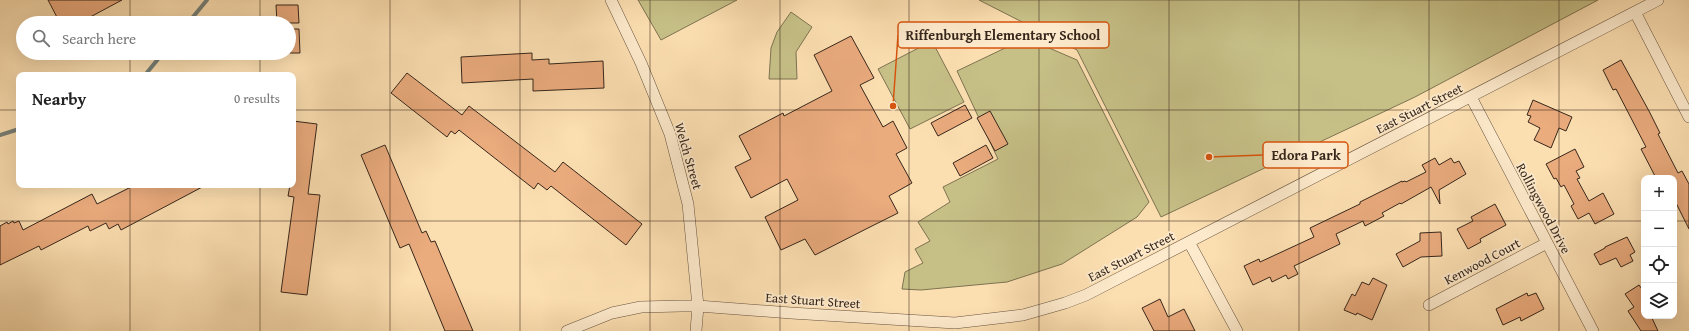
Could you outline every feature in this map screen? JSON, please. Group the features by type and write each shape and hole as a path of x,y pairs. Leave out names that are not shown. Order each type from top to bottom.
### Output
{"street":[{"name":"Welch Street","path":"611,0 641,63 670,134 688,204 698,306 696,331"},
{"name":"East Stuart Street","path":"567,331 587,322 619,311 641,307 698,306 954,323 1023,315 1065,303 1086,295 1658,0"},
{"path":"1635,12 1689,117"},
{"name":"Rollingwood Drive","path":"1471,97 1593,331"},
{"path":"1189,242 1238,331"},
{"name":"Kenwood Court","path":"1429,305 1547,243"}],"shaded area":[{"path":"638,0 737,0 661,40"},
{"path":"979,0 1598,0 1415,97 1161,217 1077,50"},
{"path":"791,12 812,27 796,52 797,79 769,79 771,48 777,32"},
{"path":"1026,38 1077,60 1149,202 1137,217 1062,264 1007,282 921,290 902,289 905,272 923,263 915,249 930,241 918,222 950,202 943,187 998,159 957,71"},
{"path":"932,41 964,102 910,129 878,69"}],"building":[{"path":"48,0 122,0 92,16 56,16"},
{"path":"276,5 298,5 299,23 296,23 296,16 277,16"},
{"path":"296,29 299,29 300,53 296,53"},
{"path":"851,36 874,78 860,85 883,127 893,121 907,148 896,154 912,183 889,196 898,213 815,255 805,239 781,250 765,217 798,200 787,179 751,198 735,167 751,159 739,136 783,113 784,116 832,91 814,55"},
{"path":"532,53 532,60 549,59 549,64 603,61 604,88 533,91 533,79 462,83 461,57"},
{"path":"1621,60 1649,111 1660,133 1658,134 1678,173 1682,171 1689,184 1689,229 1677,205 1677,175 1654,175 1641,149 1646,147 1616,89 1613,90 1603,70"},
{"path":"407,73 462,115 469,106 555,172 563,162 642,224 626,245 551,186 547,190 538,183 534,189 459,130 455,134 451,131 447,137 391,93"},
{"path":"1533,100 1572,117 1566,131 1559,128 1551,148 1534,140 1540,128 1528,122 1531,116 1527,115"},
{"path":"965,105 972,118 938,136 931,123"},
{"path":"990,111 1008,144 995,151 977,118"},
{"path":"296,121 317,124 308,194 320,195 307,295 281,292 294,197 288,196 289,188 296,188"},
{"path":"385,145 422,233 426,231 431,242 435,241 473,331 445,331 409,244 400,248 361,155"},
{"path":"986,145 993,158 960,176 953,163"},
{"path":"1575,149 1584,167 1576,171 1580,178 1577,179 1589,201 1603,193 1614,214 1595,224 1589,213 1578,219 1571,206 1574,204 1564,185 1561,187 1556,178 1554,179 1546,164"},
{"path":"1435,158 1439,165 1451,158 1454,163 1459,161 1466,174 1439,190 1440,204 1431,187 1382,213 1384,216 1365,226 1363,221 1336,234 1340,244 1294,266 1298,274 1288,279 1286,275 1272,282 1270,277 1253,285 1244,266 1259,259 1260,262 1314,237 1310,228 1360,204 1360,202 1402,181 1406,182 1426,172 1422,165"},
{"path":"129,188 200,188 121,230 118,224 109,229 106,223 90,231 88,226 41,250 39,246 0,265 0,226 7,222 8,224 13,221 14,223 19,221 23,230 92,194 97,204"},
{"path":"1495,204 1506,225 1480,239 1481,242 1468,249 1457,229 1473,221 1471,217"},
{"path":"1441,232 1442,256 1421,257 1403,267 1396,254 1420,241 1420,233"},
{"path":"1627,237 1635,252 1630,255 1633,261 1621,267 1616,258 1600,265 1594,254"},
{"path":"1373,278 1387,285 1372,320 1357,313 1356,315 1344,310 1352,294 1355,296 1362,282 1369,285"},
{"path":"1639,285 1641,288 1641,319 1652,319 1658,331 1641,331 1628,311 1634,307 1625,294"},
{"path":"1527,293 1528,296 1536,293 1544,309 1521,321 1520,317 1503,325 1496,309"},
{"path":"1160,299 1168,317 1184,309 1195,331 1154,331 1142,308"}],"waterway":[{"path":"194,16 207,0"},
{"path":"147,72 157,60"},
{"path":"0,135 16,130"}],"place":[{"name":"Riffenburgh Elementary School","path":"893,106"},
{"name":"Edora Park","path":"1209,157"}]}
